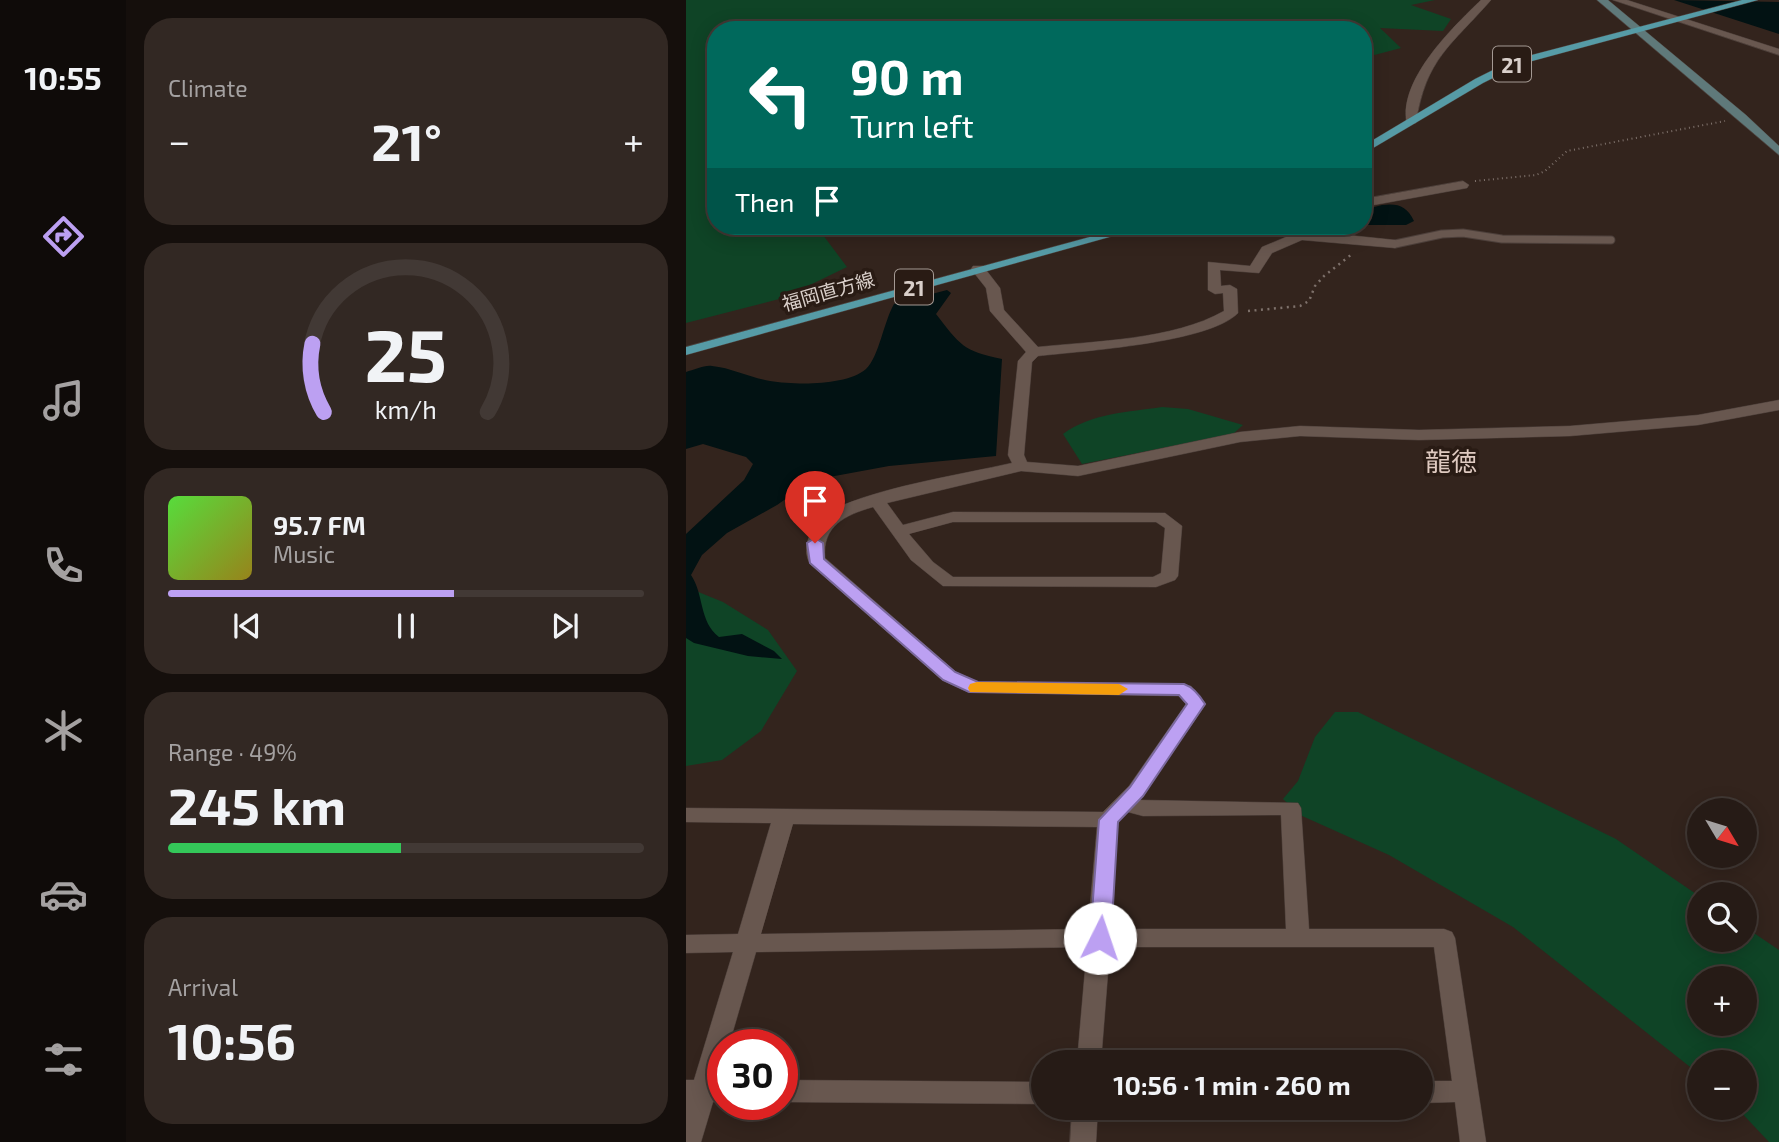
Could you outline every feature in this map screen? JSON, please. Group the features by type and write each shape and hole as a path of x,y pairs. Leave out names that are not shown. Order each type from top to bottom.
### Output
{"main road":[{"name":"21","path":"1372,146 1479,81 1517,62 1753,0"},
{"name":"福岡直方線","path":"686,351 1108,235"}],"street":[{"path":"1411,123 1414,97 1425,67 1486,0"},
{"path":"1602,0 1742,117 1779,152"},
{"path":"1618,0 1779,52"},
{"path":"1372,200 1463,184"},
{"path":"1294,235 1365,244 1395,244"},
{"path":"1021,466 1016,455 1025,361 1034,352 1151,337 1220,322 1231,313 1230,289 1215,289 1213,265 1254,270 1267,250 1300,236"},
{"path":"978,269 993,288 997,311 1034,352"},
{"path":"1090,1050 1108,820 1136,791 1196,704 1184,690 975,688 949,676 816,560 815,543 822,528 847,509 1021,466 1078,471 1240,437 1300,431 1419,435 1570,431 1698,420 1779,405"},
{"path":"877,500 901,531 913,553 939,577 949,582 1156,582 1169,576 1174,526 1159,517 953,517 901,531"},
{"path":"1125,803 1143,810 1292,807 1298,938"},
{"path":"686,815 1108,820"},
{"path":"688,1142 784,817"},
{"path":"686,944 1100,938 1444,938 1473,1142"},
{"path":"798,1091 1031,1093"},
{"path":"1433,1092 1467,1091"},
{"path":"1083,1142 1084,1120"}],"lane":[{"path":"1395,244 1442,234 1463,233 1502,239 1611,240"}],"path":[{"path":"1463,184 1488,178 1518,178 1536,174 1545,171 1567,151 1742,117"},
{"path":"1231,313 1300,306 1308,301 1324,275 1365,244"}],"green space":[{"path":"686,0 1435,0 1411,5 1451,19 1443,31 1380,28 1401,48 1372,56 1372,21 707,21 707,235 823,235 847,267 783,298 686,323"},
{"path":"1162,407 1188,409 1243,425 1233,434 1082,464 1063,434 1098,418"},
{"path":"691,589 723,602 768,630 797,671 761,731 722,760 686,766 686,590"},
{"path":"1335,712 1358,712 1616,839 1687,888 1687,952 1757,952 1757,935 1779,950 1779,1142 1769,1142 1748,1120 1757,1120 1757,1050 1687,1050 1687,1065 1513,927 1389,855 1300,815 1283,799 1298,781 1315,737"}],"shaded area":[{"path":"1674,0 1779,2 1779,34"},
{"path":"1382,205 1401,207 1414,221 1406,225 1372,225 1372,208"},
{"path":"947,290 951,293 936,314 944,325 963,345 979,353 1002,359 996,456 889,466 813,480 777,505 727,533 702,555 691,575 708,624 719,637 742,634 774,651 782,659 748,656 694,643 686,638 686,534 744,480 753,464 746,457 703,444 686,449 686,372 712,366 763,380 781,382 820,383 846,379 857,375 871,363 894,304"}],"slow traffic":[{"path":"977,688 1119,689"}],"district":[{"name":"龍徳","path":"1451,460"}],"route":[{"path":"815,543 816,560 833,576 949,676 975,688 1184,690 1196,704 1136,791 1108,820 1100,938"}]}
